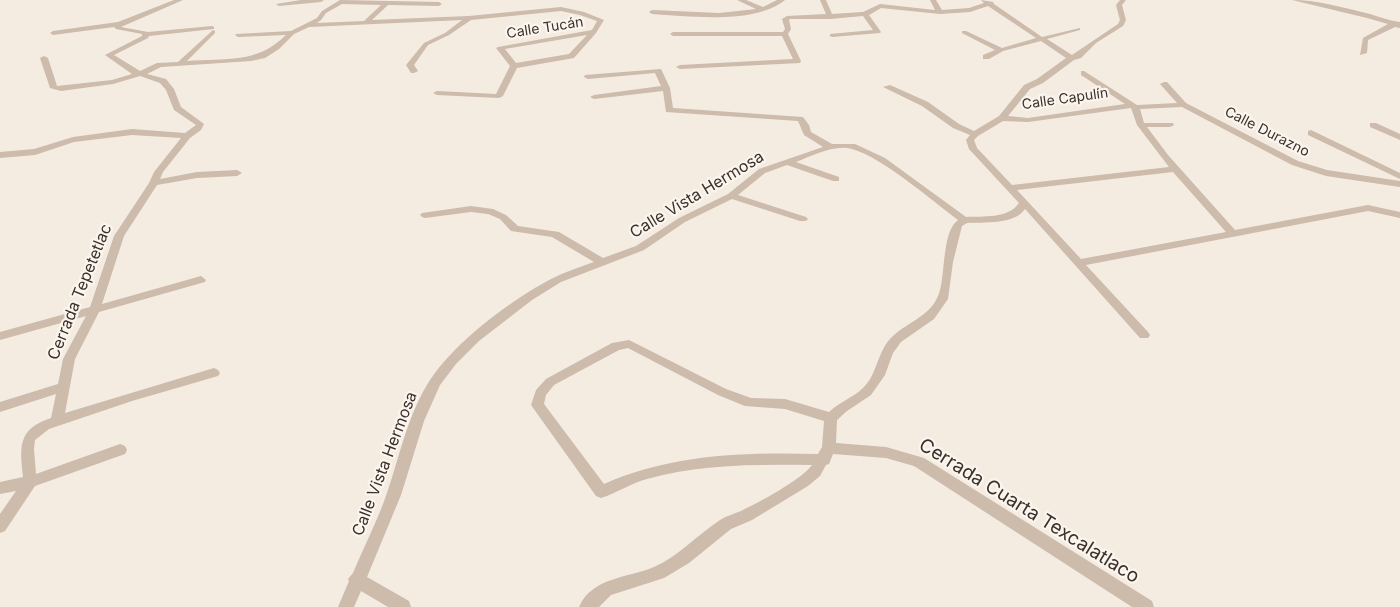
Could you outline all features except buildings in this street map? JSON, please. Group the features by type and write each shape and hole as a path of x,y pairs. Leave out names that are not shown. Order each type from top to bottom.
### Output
{"street":[{"path":"53,33 120,24 180,0"},
{"path":"279,4 321,0"},
{"path":"740,0 763,9"},
{"path":"652,12 743,13 775,6 782,0"},
{"path":"823,0 830,17"},
{"path":"875,0 880,6"},
{"path":"934,0 940,12"},
{"path":"1123,0 1119,5 1123,20 1122,25 1094,42 1078,56 1040,81 1027,87 1002,118 975,134 970,140 973,149 1012,188 1144,335"},
{"path":"1296,0 1398,24"},
{"path":"1317,5 1330,0"},
{"path":"44,58 54,88 61,89 113,82 140,74 160,65 251,59 262,56 277,48 292,33 308,26 319,19 324,12 343,1 439,4"},
{"path":"543,11 546,1"},
{"path":"366,22 387,2"},
{"path":"785,34 788,29 785,19 789,17 830,17 865,14 880,6 940,12 970,10 988,2 1070,60"},
{"name":"Calle Tucán","path":"308,26 469,18 567,10 601,20 594,32 500,48 514,66"},
{"path":"832,35 878,32 865,14"},
{"path":"414,71 410,66 426,44 447,34 469,18"},
{"path":"120,24 116,26 147,34 213,30 182,63"},
{"path":"1363,52 1366,39 1398,24"},
{"path":"986,57 1001,50 1078,29"},
{"path":"437,94 499,96 514,66 571,56 594,32"},
{"path":"964,32 1001,50"},
{"path":"238,35 292,33"},
{"path":"140,74 109,55 136,43 146,37 147,34"},
{"path":"673,34 785,34"},
{"path":"680,67 797,61 785,34"},
{"path":"588,77 656,70 660,72 666,88 669,110 800,119 805,125 807,133 830,147"},
{"path":"1084,73 1133,106 1141,125 1175,169 1234,234"},
{"name":"Cerrada Tepetetlac","path":"58,419 69,359 94,311 120,236 159,172 187,136 198,128 200,124 176,108 170,89 163,81 140,74"},
{"name":"Calle Durazno","path":"1164,84 1183,105 1211,118 1273,153 1308,168 1400,184"},
{"path":"887,87 924,104 956,126 975,134"},
{"path":"594,97 666,88"},
{"name":"Calle Capulín","path":"1002,118 1028,120 1133,106 1183,105"},
{"path":"1141,125 1170,125"},
{"path":"1373,126 1400,137"},
{"path":"0,155 35,152 73,140 125,133 159,133 187,136"},
{"path":"1311,133 1400,176"},
{"name":"Calle Vista Hermosa","path":"346,607 356,579 394,495 417,421 435,383 452,361 481,332 528,297 557,280 640,248 682,220 731,196 762,171 830,147 852,146 882,160 964,220"},
{"path":"787,162 836,179"},
{"path":"1390,171 1400,167"},
{"path":"1012,188 1175,169"},
{"path":"154,183 197,175 237,173"},
{"path":"731,196 803,220"},
{"path":"587,607 606,589 658,573 684,558 726,524 748,515 803,482 815,472 826,454 831,418 842,407 867,392 880,376 887,352 897,339 930,316 944,296 948,262 957,225 964,220 1006,217 1018,212 1024,203"},
{"path":"1080,263 1368,208 1400,215"},
{"path":"425,215 471,209 490,211 503,216 514,229 527,232 545,231 555,234 603,263"},
{"path":"0,336 201,280"},
{"name":"Cerrada Cuarta Texcalatlaco","path":"831,418 785,404 750,403 722,392 629,344 616,346 550,382 540,393 537,405 601,492 649,472 720,460 777,458 877,450 898,454 919,462 1146,607"},
{"path":"0,526 30,482 27,448 30,438 44,425 58,419 214,373"},
{"path":"0,407 64,387"},
{"path":"0,488 30,482 120,450"},
{"path":"356,579 403,607"}]}
